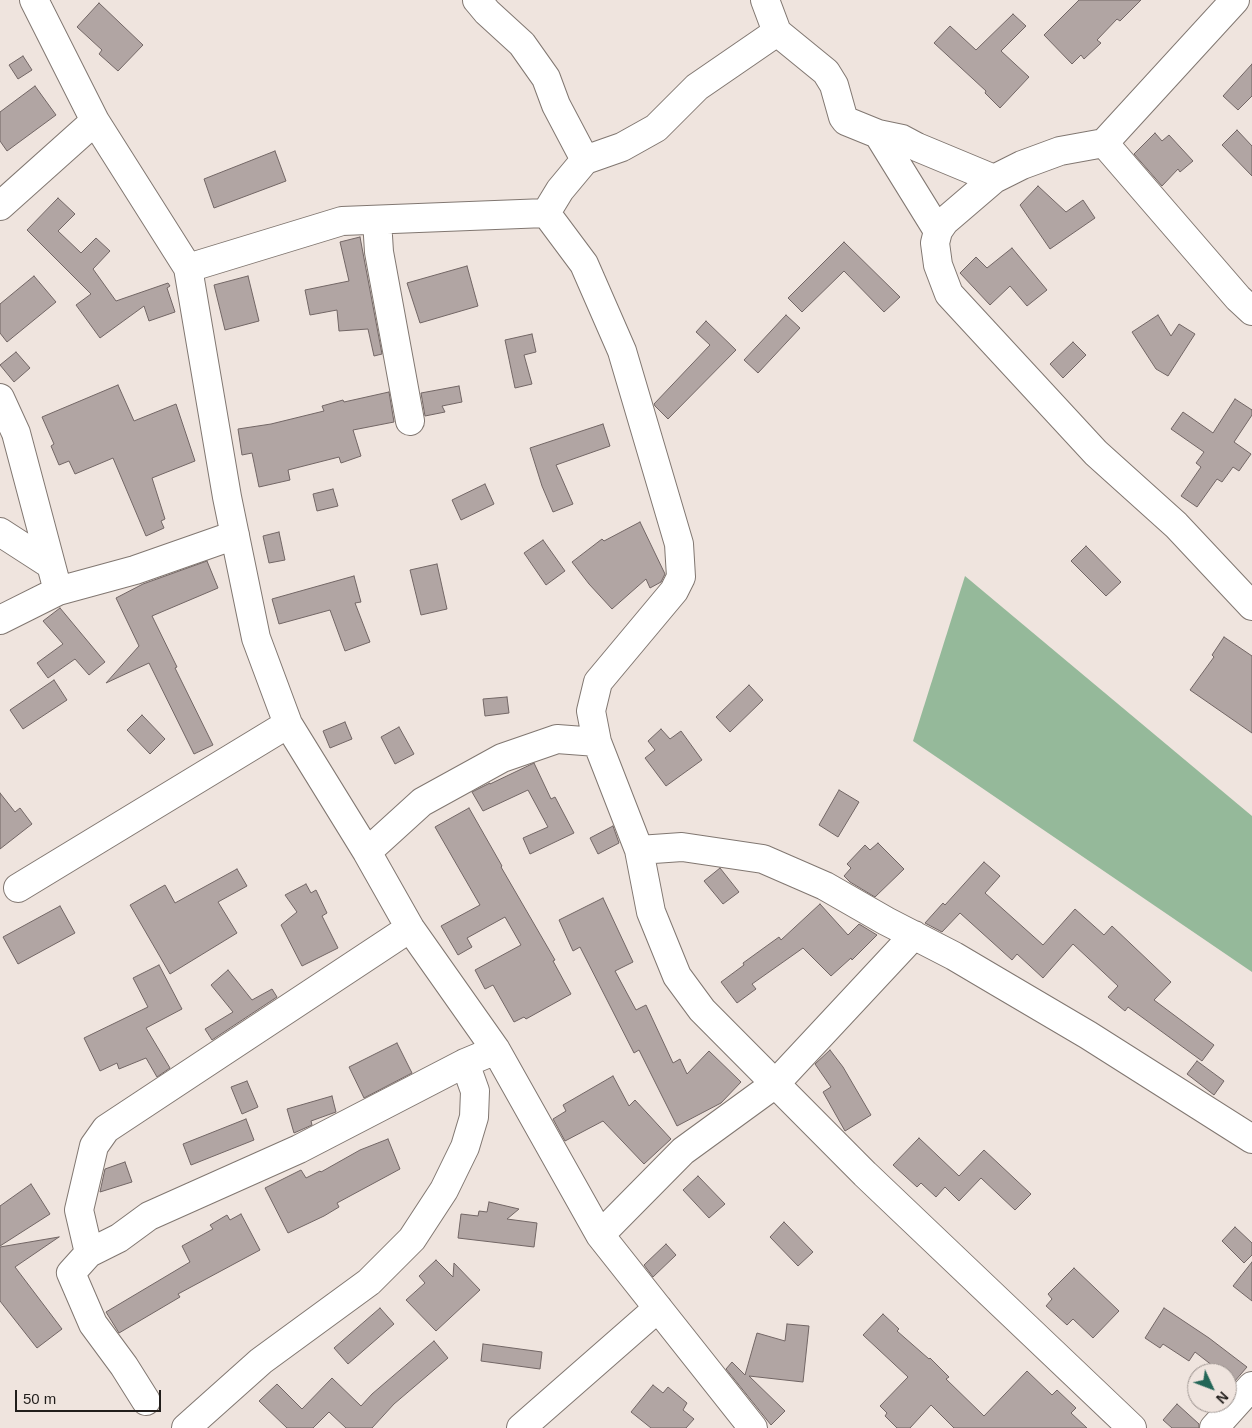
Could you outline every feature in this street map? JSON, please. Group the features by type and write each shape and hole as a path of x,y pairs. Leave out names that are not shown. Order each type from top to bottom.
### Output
{"street":[{"path":"34,0 95,121 188,268 235,535 256,638 288,724 367,852 410,928 496,1050 600,1235 753,1428"},
{"path":"477,0 487,12 522,44 546,78 556,105 585,160"},
{"path":"765,0 777,32 826,72 836,91 841,111 846,121 878,134 902,139 994,179"},
{"path":"1235,0 1104,143 1060,151 1022,165 994,179 945,221 938,231 935,243 938,265 948,294 1096,453 1176,525 1252,606"},
{"path":"546,213 560,190 585,160 622,147 656,128 696,87 777,32"},
{"path":"0,206 95,121"},
{"path":"878,134 938,231"},
{"path":"1104,143 1238,298 1252,311"},
{"path":"188,268 342,221 546,213"},
{"path":"546,213 584,264 622,351 679,544 681,576 674,590 598,682 590,711 597,742 639,850 651,912 677,976 702,1010 872,1181 1132,1428"},
{"path":"377,220 379,252 410,421"},
{"path":"0,398 16,433 58,591"},
{"path":"0,532 51,565"},
{"path":"0,620 58,591 135,570 235,535"},
{"path":"18,888 288,724"},
{"path":"367,852 422,802 502,758 557,739 597,742"},
{"path":"639,850 682,847 763,859 826,886 886,921 961,960 1088,1035 1252,1139"},
{"path":"89,1252 79,1210 94,1146 106,1129 410,928"},
{"path":"600,1235 683,1150 775,1084 914,935"},
{"path":"146,1401 124,1366 93,1324 71,1273 89,1252 119,1238 149,1216 299,1149 465,1063 496,1050"},
{"path":"186,1428 261,1361 369,1282 412,1239 444,1190 465,1147 474,1117 475,1091 465,1063"},
{"path":"522,1428 658,1308"},
{"path":"1214,1428 1252,1386"}],"green space":[{"path":"965,576 1252,816 1252,972 913,741"}],"building":[{"path":"1079,0 1141,0 1120,21 1117,19 1097,40 1101,43 1084,59 1081,55 1072,64 1044,35"},
{"path":"99,3 143,45 118,71 99,54 102,50 77,27"},
{"path":"1013,14 1026,26 1001,51 1029,77 1000,108 985,93 986,91 934,43 950,26 976,50"},
{"path":"23,56 32,70 18,79 9,65"},
{"path":"1252,64 1252,96 1238,110 1223,96"},
{"path":"35,86 56,115 7,151 0,141 0,112"},
{"path":"1237,130 1252,146 1252,176 1222,145"},
{"path":"1155,133 1162,141 1169,135 1193,161 1180,172 1178,169 1162,186 1134,154"},
{"path":"275,151 286,181 214,208 204,179"},
{"path":"1038,186 1066,212 1083,200 1095,218 1050,249 1020,205"},
{"path":"58,198 75,214 58,231 81,253 96,238 110,251 93,269 116,301 168,283 170,286 167,288 175,312 149,321 144,306 100,338 76,305 91,294 27,230"},
{"path":"360,237 382,354 374,356 368,329 339,331 337,310 310,315 305,290 349,281 340,242"},
{"path":"844,242 900,297 884,312 844,271 802,312 788,298"},
{"path":"1012,248 1047,290 1027,306 1010,286 990,305 960,273 976,257 987,268"},
{"path":"467,266 478,306 420,323 407,283"},
{"path":"34,276 56,302 7,342 0,333 0,304"},
{"path":"248,276 259,321 225,330 214,285"},
{"path":"786,315 800,328 758,373 744,360"},
{"path":"1158,315 1171,336 1179,324 1195,334 1168,376 1156,369 1132,332"},
{"path":"706,321 736,350 668,419 654,404 710,345 696,332"},
{"path":"532,334 536,352 524,355 532,384 515,388 505,340"},
{"path":"1073,342 1086,355 1063,378 1050,364"},
{"path":"16,352 30,368 14,382 0,365"},
{"path":"118,385 134,421 176,404 195,461 152,478 165,519 161,521 164,528 146,536 113,458 75,474 69,461 59,465 51,446 54,444 42,417"},
{"path":"459,386 462,402 442,406 445,412 425,416 421,393"},
{"path":"389,392 394,422 353,430 361,456 341,463 339,457 288,470 290,480 259,487 252,453 242,455 238,429 271,424 324,411 322,406 343,400 344,402"},
{"path":"1235,399 1252,410 1252,415 1234,442 1251,454 1239,471 1233,467 1222,482 1217,479 1197,507 1181,496 1201,467 1196,463 1204,452 1171,429 1183,412 1213,433"},
{"path":"603,424 610,446 556,465 573,504 553,512 542,486 530,448"},
{"path":"485,484 494,504 461,520 452,500"},
{"path":"333,489 338,506 317,511 313,494"},
{"path":"640,522 665,574 661,582 650,588 646,579 612,609 572,562 602,539 604,541"},
{"path":"279,532 285,560 269,563 263,536"},
{"path":"543,540 565,571 546,585 524,553"},
{"path":"1086,546 1121,582 1106,596 1071,561"},
{"path":"207,561 218,588 152,616 213,745 194,754 149,663 106,683 139,646 116,598 143,584"},
{"path":"437,564 447,609 421,615 410,570"},
{"path":"354,576 361,602 355,603 370,642 345,651 330,610 279,624 272,599"},
{"path":"60,608 105,662 89,675 75,659 48,678 37,663 63,644 43,621"},
{"path":"1224,637 1252,656 1252,733 1190,690 1214,657 1212,655"},
{"path":"54,680 67,700 23,729 10,710"},
{"path":"749,685 763,700 730,732 716,717"},
{"path":"507,697 509,713 485,716 483,699"},
{"path":"142,715 165,739 150,754 127,730"},
{"path":"345,722 352,739 330,748 323,731"},
{"path":"399,727 414,754 395,764 381,737"},
{"path":"661,729 670,739 681,731 702,760 666,786 645,758 655,750 648,741"},
{"path":"534,763 551,799 555,797 574,833 530,854 523,838 548,827 528,790 483,811 472,792"},
{"path":"839,790 859,802 838,837 819,825"},
{"path":"0,793 15,812 20,808 32,824 0,849"},
{"path":"469,808 555,960 553,961 571,994 526,1019 524,1017 514,1022 493,985 485,989 475,970 521,945 505,917 467,938 472,947 458,955 441,926 480,905 435,827"},
{"path":"613,826 619,843 598,854 590,838"},
{"path":"878,843 904,869 875,897 850,882 844,876 851,868 847,864 865,845 870,850"},
{"path":"984,862 1000,876 985,893 1043,945 1075,909 1104,935 1112,926 1171,982 1154,1000 1214,1045 1202,1061 1128,1007 1125,1011 1108,997 1118,986 1073,944 1043,978 1017,954 1012,960 960,913 942,932 925,923 943,903 945,905"},
{"path":"720,868 739,892 723,904 704,881"},
{"path":"237,869 247,886 218,902 237,933 170,974 130,905 165,885 175,903"},
{"path":"306,884 311,893 316,890 327,913 322,916 338,948 302,966 281,925 297,912 285,895"},
{"path":"603,898 633,962 615,971 636,1010 646,1005 673,1063 680,1059 687,1074 709,1051 741,1082 721,1103 677,1126 639,1050 634,1053 580,947 573,951 559,920"},
{"path":"820,904 848,935 859,924 877,935 852,960 851,958 831,976 803,948 752,984 756,989 737,1003 721,982 744,965 743,963 779,937 781,940"},
{"path":"60,906 75,933 18,964 3,937"},
{"path":"159,965 182,1009 146,1028 170,1068 157,1077 146,1058 119,1069 117,1063 100,1071 84,1038 148,1007 133,978"},
{"path":"228,970 252,1000 272,989 277,997 212,1040 205,1029 233,1012 211,985"},
{"path":"397,1043 412,1073 364,1098 349,1067"},
{"path":"830,1050 843,1067 871,1115 845,1131 823,1092 831,1087 815,1064"},
{"path":"1197,1061 1224,1081 1214,1095 1187,1074"},
{"path":"613,1076 629,1106 635,1100 671,1139 644,1164 603,1121 565,1141 553,1119 566,1111 563,1105"},
{"path":"247,1081 258,1107 242,1114 231,1087"},
{"path":"332,1096 336,1112 311,1121 312,1125 294,1133 287,1109"},
{"path":"246,1119 254,1140 191,1165 183,1144"},
{"path":"919,1138 959,1176 984,1150 1031,1194 1015,1210 981,1178 959,1201 945,1187 936,1197 921,1183 917,1187 893,1165"},
{"path":"388,1139 400,1169 337,1203 339,1207 324,1216 288,1233 265,1188 301,1170 306,1178 321,1172 360,1150"},
{"path":"125,1162 132,1182 100,1192 105,1169"},
{"path":"698,1176 725,1204 709,1218 683,1190"},
{"path":"31,1184 50,1214 0,1246 0,1206"},
{"path":"489,1202 519,1209 507,1219 537,1223 534,1247 458,1238 461,1214 478,1216 479,1211 487,1212"},
{"path":"241,1214 260,1250 178,1294 180,1297 119,1333 106,1312 190,1262 182,1246 213,1229 210,1225 227,1215 230,1220"},
{"path":"784,1222 813,1252 798,1266 770,1237"},
{"path":"1235,1227 1252,1243 1252,1255 1244,1263 1222,1241"},
{"path":"59,1237 15,1267 62,1329 37,1348 0,1301 0,1247"},
{"path":"666,1244 676,1255 653,1277 644,1265"},
{"path":"436,1260 453,1277 454,1263 480,1290 436,1331 406,1300 425,1283 419,1276"},
{"path":"1252,1262 1252,1301 1233,1286"},
{"path":"1074,1268 1119,1311 1093,1338 1073,1319 1067,1325 1046,1306 1052,1299 1048,1294"},
{"path":"380,1308 394,1324 348,1364 334,1348"},
{"path":"1164,1308 1209,1338 1247,1367 1237,1379 1237,1363 1209,1363 1195,1352 1189,1361 1163,1344 1160,1348 1145,1338"},
{"path":"883,1314 899,1329 897,1331 930,1358 949,1377 946,1379 984,1416 1027,1371 1052,1395 1057,1390 1076,1408 1071,1413 1087,1428 954,1428 931,1405 910,1428 897,1428 885,1416 887,1413 880,1406 908,1377 863,1335"},
{"path":"787,1324 809,1326 803,1382 749,1376 785,1411 771,1425 726,1369 732,1362 745,1375 757,1333 785,1341"},
{"path":"434,1341 448,1358 394,1404 372,1428 346,1428 329,1412 313,1428 287,1428 259,1401 277,1384 302,1409 332,1378 361,1406 372,1394"},
{"path":"483,1344 542,1352 540,1369 481,1361"},
{"path":"653,1385 663,1393 668,1387 687,1403 683,1410 694,1419 686,1428 651,1428 631,1412"},
{"path":"1177,1404 1199,1424 1199,1428 1172,1428 1163,1420"}]}
